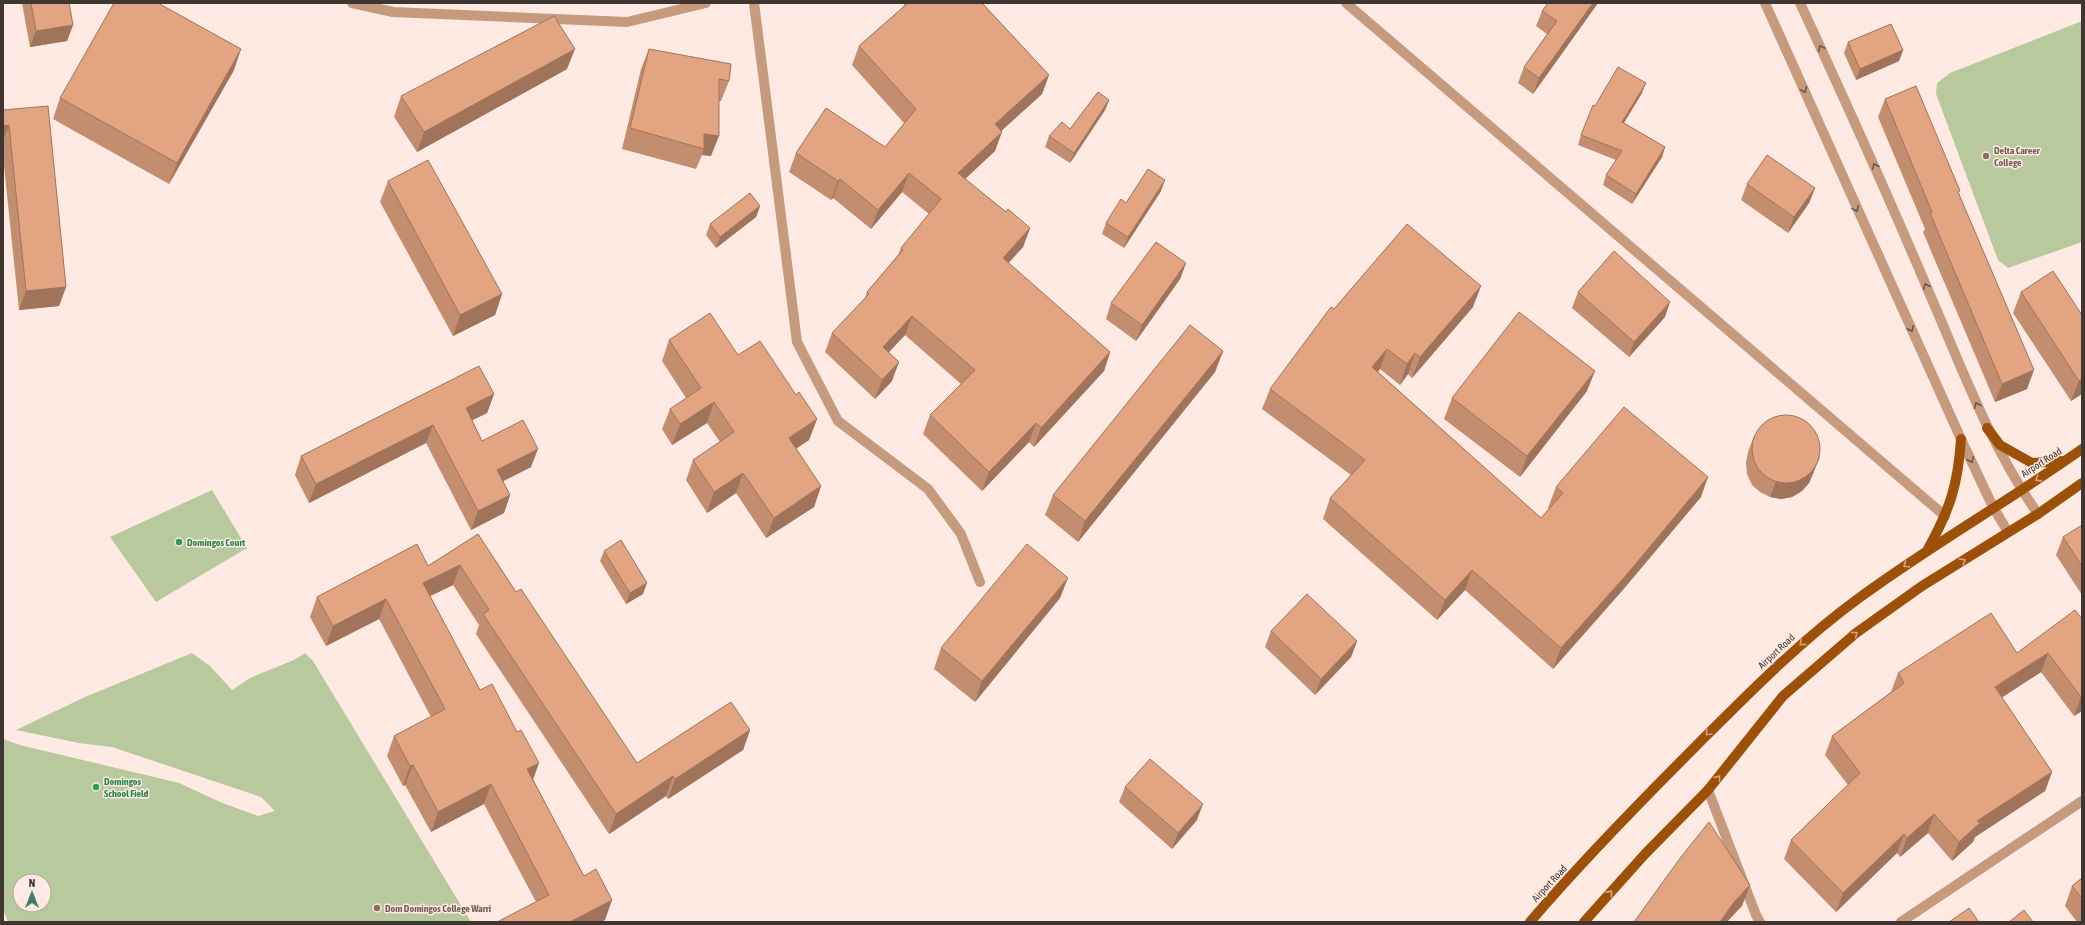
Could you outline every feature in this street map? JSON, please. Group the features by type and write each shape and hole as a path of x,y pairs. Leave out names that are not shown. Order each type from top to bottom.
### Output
{"main road":[{"path":"1987,428 2000,444 2032,463 2066,461"},
{"path":"1927,550 1951,502 1959,473 1961,439"},
{"name":"Airport Road","path":"1530,922 1650,792 1795,649 1858,598 1927,550 2066,461 2082,449"},
{"path":"1584,922 1645,854 1708,790 1783,696 1856,633 1922,586 2038,514 2082,483"}],"street":[{"path":"352,3 393,12 627,22 682,6 706,3"},
{"path":"754,3 797,342 838,421 928,490 961,534 980,582"},
{"path":"1346,3 1945,516"},
{"path":"1765,3 1961,439 1993,507 2008,532"},
{"path":"1800,3 1862,136 1987,428 2020,490 2038,514"},
{"path":"1708,790 1755,920"},
{"path":"1901,922 2082,801"}],"green space":[{"path":"2082,21 2082,242 2008,268 1998,260 1936,94 1937,83 1950,73"},
{"name":"Domingos Court","path":"212,490 247,548 156,602 110,537"},
{"name":"Domingos School Field","path":"192,653 210,666 232,690 250,678 294,660 305,653 313,661 471,922 8,922 3,909 3,739 20,745 179,783 220,802 258,816 275,811 261,797 112,747 79,743 16,730 85,697"}],"building":[{"path":"31,3 69,3 73,25 36,31"},
{"path":"114,3 158,3 241,49 177,163 60,98"},
{"path":"908,3 982,3 1049,75 995,124 1002,132 958,173 1006,212 1008,209 1030,228 1003,258 1110,352 1041,428 1036,423 989,472 930,415 975,370 912,316 883,347 899,362 882,380 832,333 869,294 867,292 903,250 901,248 941,199 909,173 878,210 840,179 838,181 796,153 826,108 885,147 916,109 859,46"},
{"path":"1548,3 1593,3 1539,78 1524,67 1557,21 1542,11"},
{"path":"554,16 575,49 424,132 401,96"},
{"path":"1891,24 1903,50 1860,69 1848,42"},
{"path":"649,49 731,64 729,81 719,79 719,136 704,134 704,149 630,128"},
{"path":"1618,67 1646,83 1622,122 1665,147 1636,194 1606,175 1622,151 1581,135 1593,105 1595,106"},
{"path":"1916,86 1960,191 1958,192 2034,370 2002,384 1930,213 1932,212 1885,99"},
{"path":"1098,92 1109,100 1074,153 1049,136 1062,122 1070,129"},
{"path":"48,106 66,287 26,291 9,125 3,126 3,110"},
{"path":"1767,155 1815,188 1794,217 1747,184"},
{"path":"428,160 502,294 460,315 388,181"},
{"path":"1148,169 1165,180 1128,237 1106,223 1121,199 1126,203"},
{"path":"750,193 760,206 720,237 710,224"},
{"path":"1407,224 1481,286 1420,357 1415,353 1407,364 1387,349 1372,367 1541,518 1563,493 1556,487 1624,407 1708,477 1629,572 1561,648 1472,570 1445,600 1330,498 1365,460 1270,389 1331,307 1334,309"},
{"path":"1156,242 1186,263 1142,325 1111,303"},
{"path":"1614,251 1670,302 1634,342 1578,292"},
{"path":"2053,271 2082,315 2082,379 2079,381 2021,292"},
{"path":"1519,312 1595,371 1527,456 1452,398"},
{"path":"710,313 738,355 760,341 796,395 799,392 817,419 789,438 821,486 774,518 743,473 714,492 693,460 734,432 714,402 680,424 670,409 701,388 669,340"},
{"path":"1190,325 1223,351 1085,521 1053,495"},
{"path":"479,366 494,394 466,408 482,441 523,420 538,449 497,470 510,495 478,511 433,425 316,484 301,456"},
{"path":"1786,415 1799,417 1810,425 1818,436 1820,449 1818,462 1810,473 1799,481 1786,483 1773,481 1762,473 1754,462 1752,449 1754,436 1762,425 1773,417"},
{"path":"2082,525 2082,566 2063,537"},
{"path":"478,534 516,592 521,589 637,763 731,702 750,730 675,779 673,776 616,814 483,614 489,610 460,565 423,583 480,690 492,684 517,732 521,730 539,763 527,769 584,876 596,869 612,900 570,922 499,922 549,895 491,784 438,812 413,765 410,766 394,736 445,709 386,599 333,626 317,597 417,544 428,566"},
{"path":"621,540 647,583 630,593 604,551"},
{"path":"1027,544 1068,578 982,681 941,648"},
{"path":"1307,594 1357,641 1321,679 1271,631"},
{"path":"2075,610 2082,619 2082,697 2048,653 1995,687 2052,772 1977,821 1980,823 1959,842 1934,814 1907,838 1904,834 1843,893 1791,840 1860,773 1832,736 1904,683 1898,673 1991,613 2017,653"},
{"path":"1150,759 1203,804 1178,833 1125,787"},
{"path":"1709,822 1750,885 1734,902 1720,922 1634,922 1681,857"},
{"path":"2082,878 2082,898 2072,886"},
{"path":"1969,908 1979,922 1949,922"},
{"path":"2024,910 2033,922 2009,922"}],"place":[{"name":"Delta Career College","path":"1986,156"},
{"name":"Domingos Court","path":"179,542"},
{"name":"Domingos School Field","path":"96,787"},
{"name":"Dom Domingos College Warri","path":"377,908"}]}
